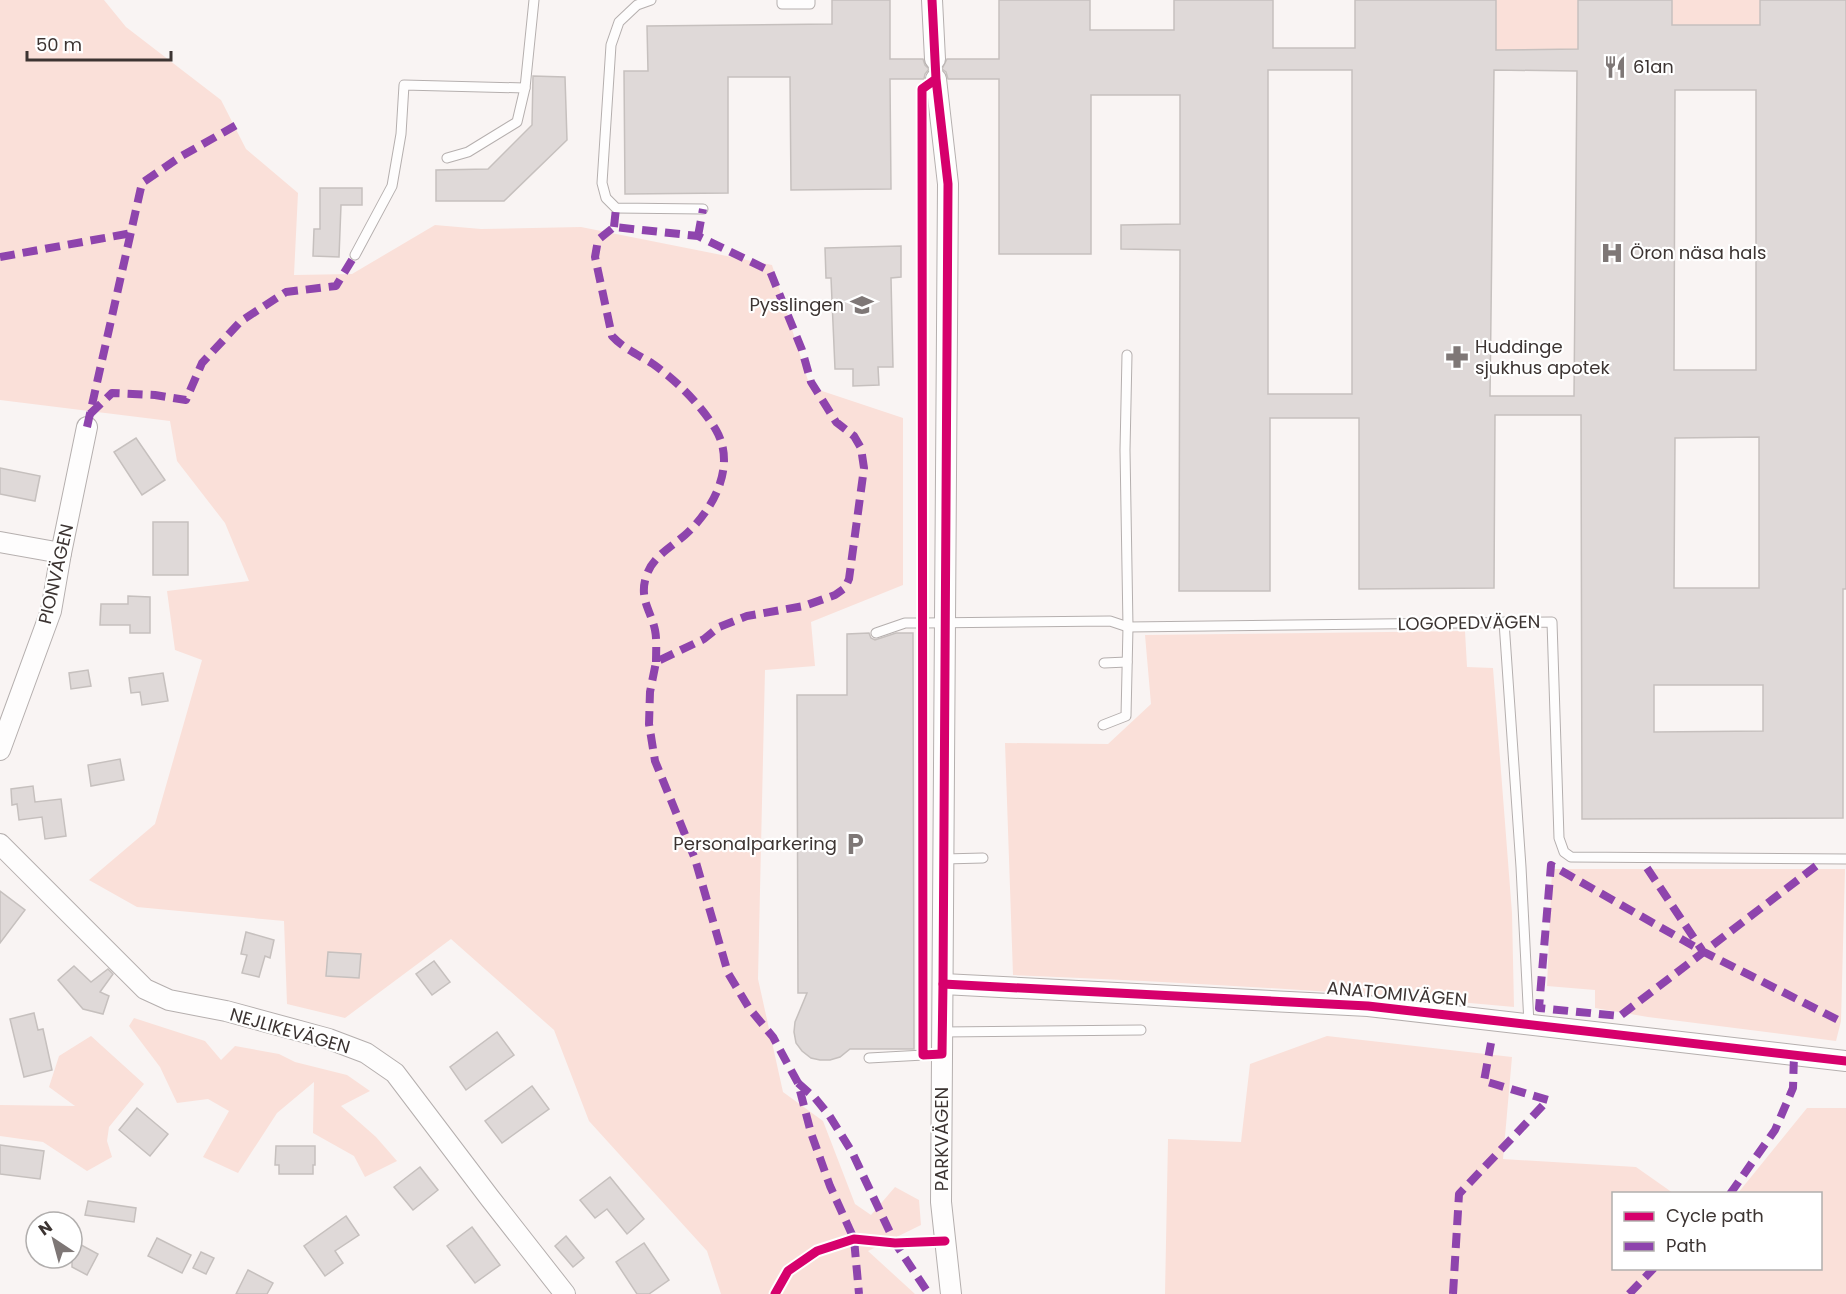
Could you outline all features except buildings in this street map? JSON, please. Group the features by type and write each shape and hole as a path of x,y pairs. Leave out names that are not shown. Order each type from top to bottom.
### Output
{"street":[{"name":"PARKVÄGEN","path":"932,0 935,69 948,184 941,1202 951,1294"},
{"name":"PIONVÄGEN","path":"0,750 51,611 87,427"},
{"path":"0,542 61,553"},
{"name":"NEJLIKEVÄGEN","path":"0,844 145,989 169,1000 226,1011 329,1039 366,1053 395,1073 565,1294"},
{"name":"ANATOMIVÄGEN","path":"943,984 1368,1006 1846,1061"}],"lane":[{"path":"447,158 468,152 517,122 525,88 534,0"},
{"path":"651,0 637,5 619,22 611,45 602,183 606,198 616,208 703,209"},
{"path":"782,0 782,4 810,4 810,0"},
{"path":"355,255 392,186 401,134 404,85 525,88"},
{"path":"1103,725 1126,716 1127,355"},
{"name":"LOGOPEDVÄGEN","path":"876,633 905,623 1110,621 1128,627 1552,622 1560,838 1564,852 1571,857 1846,859"},
{"path":"1504,622 1529,1024"},
{"path":"1104,663 1127,662"},
{"path":"944,859 983,858"},
{"path":"942,1032 1141,1030"},
{"path":"869,1058 942,1054"}],"shaded area":[{"path":"0,0 104,0 126,27 221,100 246,149 298,193 294,275 352,274 435,225 481,229 581,227 772,265 810,387 903,418 903,585 811,622 815,666 765,670 758,979 783,1092 823,1121 855,1204 871,1215 895,1187 919,1200 921,1225 868,1251 915,1294 721,1294 707,1251 589,1121 554,1030 451,939 345,1018 287,1004 284,921 137,907 89,880 155,824 202,660 175,650 167,591 249,581 225,523 177,461 170,421 0,400"},
{"path":"1496,0 1578,0 1578,49 1496,50"},
{"path":"1672,0 1760,0 1760,43 1739,25 1694,25 1672,42"},
{"path":"1465,631 1467,667 1493,668 1512,913 1514,1007 1264,988 1013,975 1005,743 1108,744 1151,704 1145,635"},
{"path":"1552,869 1845,869 1841,1021 1836,1041 1595,1008 1595,990 1547,986"},
{"path":"134,1018 205,1041 221,1060 235,1046 279,1054 295,1062 347,1075 370,1091 341,1106 376,1137 397,1161 365,1177 354,1156 313,1133 314,1082 277,1113 238,1173 203,1157 229,1111 208,1099 177,1103 160,1067 129,1026"},
{"path":"91,1036 144,1084 109,1127 107,1141 112,1157 87,1171 43,1142 0,1136 0,1105 75,1106 49,1087 59,1056"},
{"path":"1327,1036 1512,1057 1503,1159 1636,1167 1672,1192 1612,1192 1612,1270 1822,1270 1822,1192 1739,1192 1807,1108 1846,1108 1846,1294 1165,1294 1168,1139 1241,1142 1250,1064"}],"marked path":[{"path":"87,427 142,183 180,157 240,123"},
{"path":"614,227 616,208"},
{"path":"698,236 703,209"},
{"path":"656,662 655,630 644,592 646,577 657,558 685,535 705,513 719,487 724,458 722,444 716,430 696,403 662,371 612,336 595,257 598,240 614,227 698,236 770,271 802,350 811,382 836,422 854,436 861,448 864,468 849,579 845,588 835,595 804,606 747,616 719,627 704,639 656,662 650,692 649,724 655,761 695,859 728,973 749,1008 773,1037 798,1083 811,1133 830,1186 854,1239 859,1294"},
{"path":"0,257 132,233"},
{"path":"90,414 112,393 155,395 186,400 202,363 241,321 286,292 336,286 355,255"},
{"path":"1816,866 1620,1016 1539,1008 1551,865 1704,952 1844,1023"},
{"path":"1647,868 1702,950"},
{"path":"1453,1294 1459,1194 1548,1100 1484,1081 1491,1043"},
{"path":"1731,1192 1775,1130 1793,1088 1794,1055"},
{"path":"798,1083 829,1115 852,1152 895,1243 929,1294"},
{"path":"1629,1294 1652,1270"}],"cycle path":[{"path":"932,0 936,79 948,184 943,984 942,1054 923,1055 922,89 936,79"},
{"path":"943,984 1368,1006 1846,1061"},
{"path":"775,1294 788,1271 817,1251 854,1239 895,1243 945,1241"}],"place":[{"name":"61an","path":"1615,67"},
{"name":"Öron näsa hals","path":"1612,253"},
{"name":"Pysslingen","path":"862,305"},
{"name":"Huddinge sjukhus apotek","path":"1457,357"},
{"name":"Personalparkering","path":"855,844"}]}
